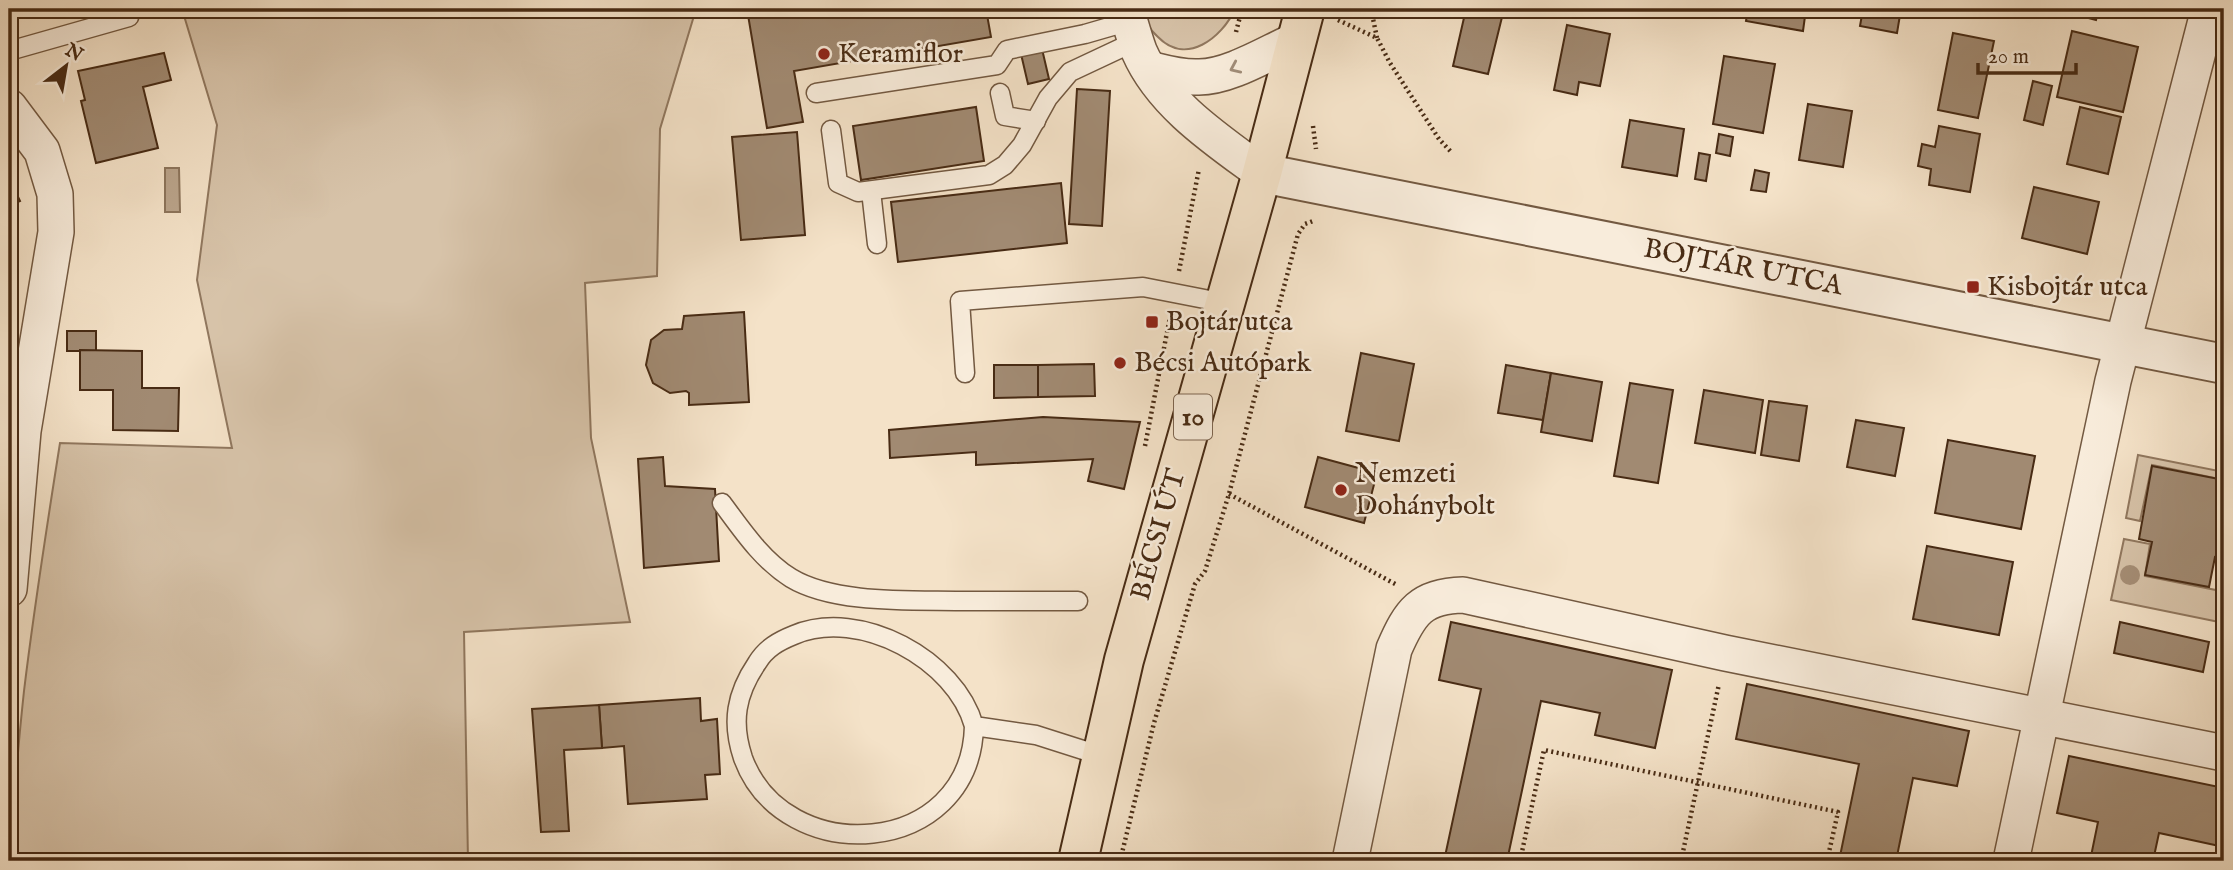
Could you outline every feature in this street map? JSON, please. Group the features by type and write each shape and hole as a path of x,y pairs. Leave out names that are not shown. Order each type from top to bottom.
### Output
{"main road":[{"name":"BÉCSI ÚT","path":"1078,861 1138,611 1262,173 1318,25"}],"street":[{"path":"1135,35 1171,75 1200,77 1225,72 1318,25"},
{"path":"2011,861 2122,343 2211,30"},
{"path":"1135,35 1166,91 1209,134 1262,173"},
{"path":"9,107 41,150 55,194 56,232 23,431 9,589"},
{"name":"BOJTÁR UTCA","path":"1262,173 2224,364"},
{"path":"1350,861 1394,649 1403,627 1415,610 1442,596 1463,596 1726,653 2224,753"}],"lane":[{"path":"9,51 129,17"},
{"path":"816,93 997,65 1007,50 1085,34 1135,35"},
{"path":"831,130 838,183 858,192 989,175 1005,164 1022,145 1048,97 1070,72 1135,35"},
{"path":"1000,93 1005,116 1036,121"},
{"path":"871,191 877,244"},
{"path":"965,373 960,301 1143,287 1225,303"},
{"path":"722,503 768,559 791,578 815,588 878,600 1078,601"},
{"path":"825,627 869,632 895,641 919,655 961,696 971,713 974,726 974,745 969,764 963,778 943,803 906,829 881,837 857,838 815,831 779,811 763,794 747,769 736,739 735,718 748,675 761,656 776,643 801,632 825,627"},
{"path":"974,726 1036,735 1102,756"}],"path":[{"path":"1225,72 1242,9"},
{"path":"1318,25 1339,9"},
{"path":"1371,9 1377,38 1390,63 1439,139 1452,153"},
{"path":"1318,25 1377,38"},
{"path":"1120,861 1154,723 1195,584 1205,571 1229,494 1298,233 1305,224 1316,220 1331,167 1318,156 1314,142 1316,114"},
{"path":"1143,453 1209,134"},
{"path":"1229,494 1429,601"},
{"path":"1681,861 1726,653"},
{"path":"1520,861 1544,750 1838,812 1827,861"}],"shaded area":[{"path":"182,9 696,9 660,129 657,276 585,283 591,438 630,622 464,632 468,861 16,861 15,797 24,691 60,443 232,448 197,280 217,125"},
{"path":"1144,9 1235,9 1229,20 1212,38 1191,49 1180,49 1169,45 1152,31 1146,21"},
{"path":"165,168 179,168 180,212 165,212"},
{"path":"2138,455 2224,472 2224,480 2152,465 2140,521 2126,518"},
{"path":"2124,539 2150,544 2145,576 2221,591 2224,575 2224,623 2111,600"}],"building":[{"name":"Keramiflor","path":"747,9 986,9 991,37 794,71 803,122 767,128"},
{"path":"1466,9 1504,9 1488,74 1453,66"},
{"path":"1748,9 1806,9 1803,31 1746,21"},
{"path":"1863,9 1901,9 1897,33 1860,26"},
{"path":"2067,9 2099,9 2096,20 2066,12"},
{"path":"1567,25 1610,34 1600,86 1579,82 1577,95 1554,90"},
{"path":"2072,31 2138,47 2123,112 2057,97"},
{"path":"1953,33 1994,41 1978,118 1938,110"},
{"path":"1042,49 1049,79 1028,84 1021,54"},
{"path":"164,53 171,80 143,87 158,148 96,163 81,101 85,100 78,71"},
{"path":"1724,56 1775,64 1763,133 1713,124"},
{"path":"2033,81 2052,86 2043,125 2024,120"},
{"path":"1077,89 1110,91 1102,226 1069,224"},
{"path":"1808,104 1852,111 1843,167 1799,160"},
{"path":"976,107 984,161 861,180 853,126"},
{"path":"2080,107 2121,117 2108,174 2067,164"},
{"path":"1630,120 1684,129 1677,176 1622,167"},
{"path":"1939,126 1980,134 1970,192 1929,185 1931,169 1918,166 1922,144 1935,147"},
{"path":"797,132 805,235 741,240 732,137"},
{"path":"1719,134 1733,137 1730,156 1716,153"},
{"path":"1699,153 1710,155 1706,181 1695,179"},
{"path":"1755,170 1769,173 1766,192 1751,190"},
{"path":"9,178 20,201 9,206"},
{"path":"1061,183 1067,243 898,262 891,202"},
{"path":"2034,187 2099,202 2087,254 2022,238"},
{"path":"744,312 749,402 689,405 689,393 686,391 670,393 653,383 646,365 651,340 664,330 682,329 684,316"},
{"path":"67,331 96,331 96,351 67,351"},
{"path":"80,350 142,351 142,388 179,388 178,431 113,430 113,390 80,390"},
{"path":"1361,353 1414,364 1399,441 1346,431"},
{"path":"1094,364 1095,396 1038,397 1038,365"},
{"path":"994,365 1038,365 1038,397 994,398"},
{"path":"1506,365 1551,373 1543,420 1498,413"},
{"path":"1551,373 1602,382 1592,441 1541,432"},
{"path":"1630,383 1673,390 1658,483 1614,476"},
{"path":"1704,390 1763,400 1755,453 1695,443"},
{"path":"1769,401 1807,406 1799,461 1761,455"},
{"path":"1043,417 1140,422 1124,489 1088,481 1093,459 976,465 976,452 890,458 889,430"},
{"path":"1856,420 1904,428 1895,476 1847,467"},
{"path":"1948,440 2035,456 2021,529 1935,513"},
{"path":"663,457 665,486 715,489 719,561 644,568 638,459"},
{"name":"Nemzeti Dohánybolt","path":"1318,457 1377,473 1364,523 1305,507"},
{"path":"2152,466 2224,480 2224,559 2215,557 2209,587 2145,575 2152,542 2139,539"},
{"path":"1927,546 2013,562 1999,635 1913,619"},
{"path":"1451,622 1672,670 1655,748 1595,735 1600,713 1541,701 1507,861 1444,861 1481,689 1439,680"},
{"path":"2120,622 2209,642 2203,672 2114,653"},
{"path":"1747,684 1969,731 1957,786 1913,778 1896,861 1839,861 1859,764 1736,739"},
{"path":"700,698 701,721 717,719 720,774 705,775 707,799 628,804 624,746 602,748 599,705"},
{"path":"599,705 602,748 564,750 569,831 541,832 532,709"},
{"path":"2069,756 2224,788 2224,847 2159,833 2153,861 2090,861 2098,822 2057,813"}],"place":[{"name":"Keramiflor","path":"824,54"},
{"name":"Kisbojtár utca","path":"1973,287"},
{"name":"Bojtár utca","path":"1152,322"},
{"name":"Bécsi Autópark","path":"1120,363"},
{"name":"Nemzeti Dohánybolt","path":"1341,490"}]}
